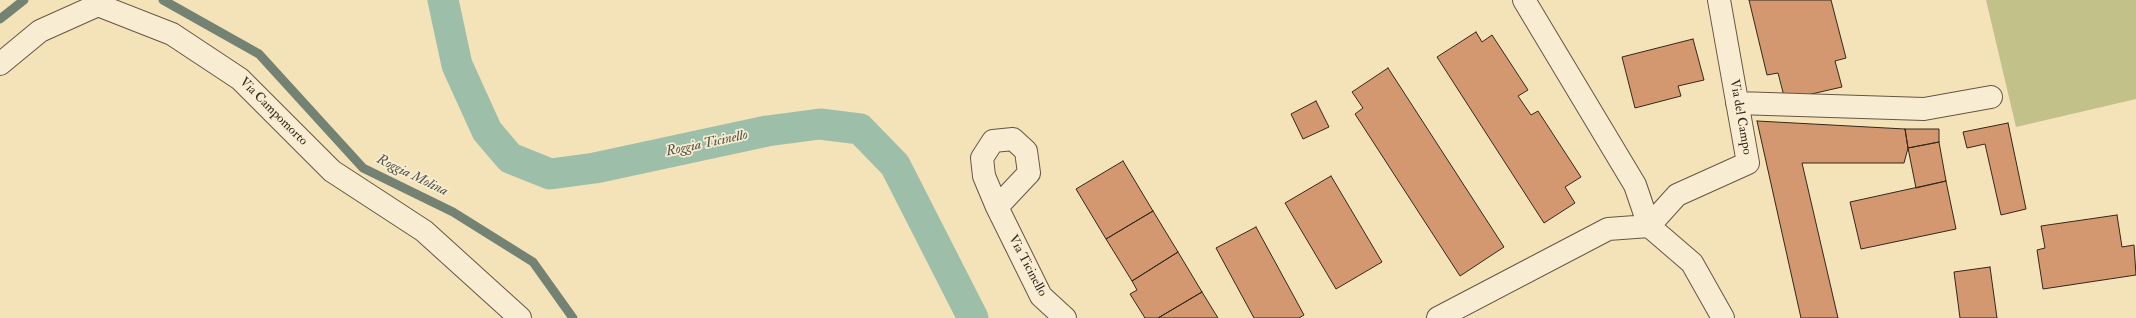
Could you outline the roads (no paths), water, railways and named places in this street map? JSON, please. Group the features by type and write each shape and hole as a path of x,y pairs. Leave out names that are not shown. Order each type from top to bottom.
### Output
{"street":[{"path":"1524,0 1635,185 1649,226 1692,262 1723,318"},
{"name":"Via del Campo","path":"1649,226 1677,195 1748,163 1719,0"},
{"name":"Via Campomorto","path":"0,64 40,31 98,5 172,34 240,79 332,171 424,231 520,318"},
{"path":"1737,103 1924,109 1991,97"},
{"name":"Via Ticinello","path":"997,208 1040,296 1065,318"},
{"path":"1438,318 1608,229 1649,226"}],"waterway":[{"name":"Roggia Molina","path":"0,19 24,0"},
{"name":"Roggia Molina","path":"163,0 259,54 363,168 453,212 533,262 573,318"},
{"name":"Roggia Ticinello","path":"443,0 457,65 487,131 510,158 550,174 595,168 767,131 820,124 860,129 895,165 973,318"}]}
